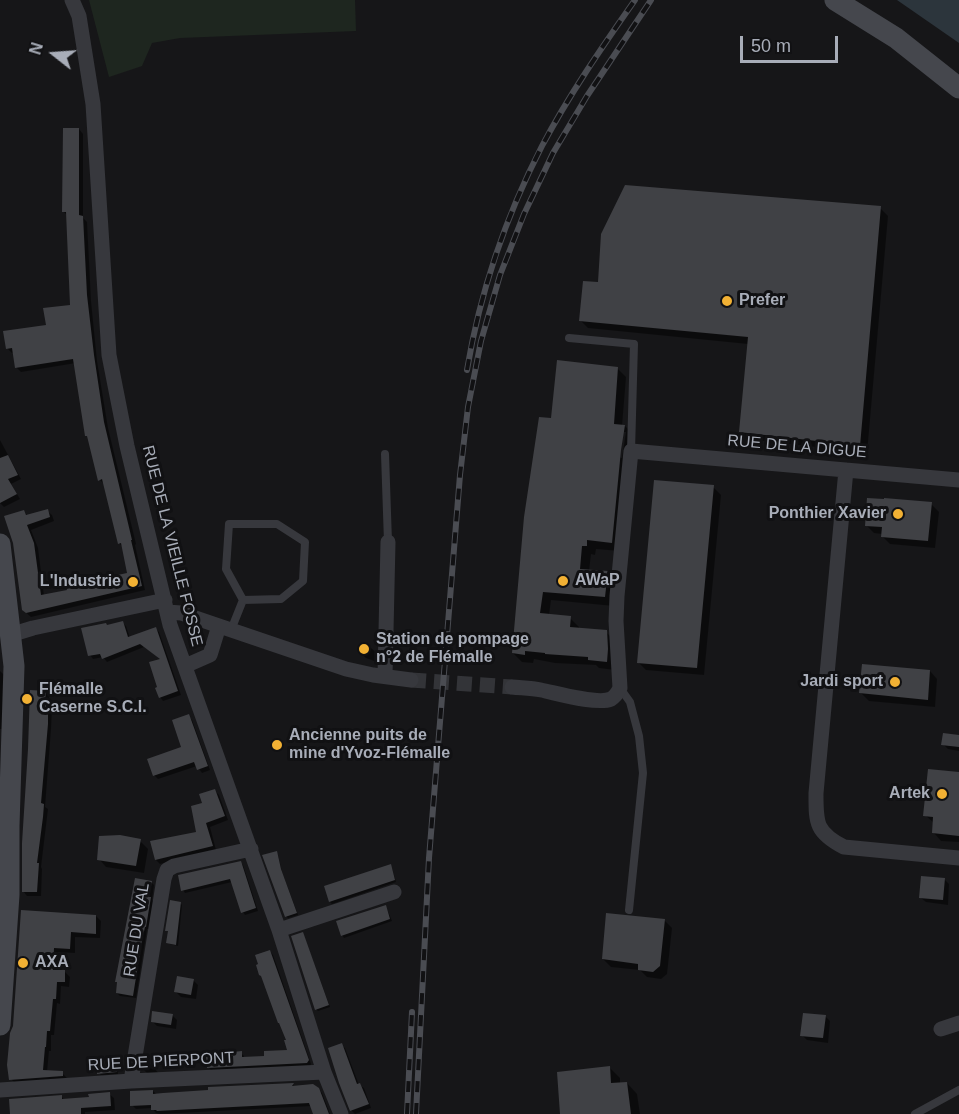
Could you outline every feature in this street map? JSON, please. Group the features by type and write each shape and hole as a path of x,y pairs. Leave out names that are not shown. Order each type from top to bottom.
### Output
{"street":[{"name":"RUE DE LA VIEILLE FOSSE","path":"72,0 79,16 93,104 109,355 127,446 170,625 251,849 324,1072 341,1114"},
{"path":"836,0 896,38 959,88"},
{"path":"861,0 903,26 959,71"},
{"path":"512,687 539,690 566,697 599,700 609,700 620,688 616,621 617,596 631,451"},
{"name":"RUE DE LA DIGUE","path":"631,451 959,480"},
{"path":"846,470 816,793 816,818 830,840 844,847 959,858"},
{"path":"385,676 388,542"},
{"path":"0,544 5,582 5,638 14,666 9,895 0,1025"},
{"path":"5,638 33,628 166,606 346,669 411,680"},
{"path":"185,666 210,655 225,628"},
{"name":"RUE DU VAL","path":"131,1081 167,870 174,866 251,849"},
{"path":"279,930 394,892"},
{"path":"941,1029 959,1023"},
{"name":"RUE DE PIERPONT","path":"0,1090 324,1072"}],"lane":[{"path":"569,338 634,344 631,451"},
{"path":"385,454 388,542"},
{"path":"229,524 278,524 305,542 303,580 281,598 243,600 226,569 229,524"},
{"path":"225,628 243,600"},
{"path":"620,688 630,702 639,736 643,773 629,910"},
{"path":"915,1114 959,1090"}],"shaded area":[{"path":"89,0 355,0 356,31 180,38 152,43 142,66 109,77"},
{"path":"897,0 959,0 959,43"}],"building":[{"path":"63,128 79,128 79,215 83,216 87,295 94,355 104,422 142,586 26,613 22,610 13,543 4,516 24,510 26,515 48,509 50,517 27,525 34,543 41,595 67,590 66,586 127,573 121,543 118,544 102,479 98,481 87,436 85,436 73,359 15,368 12,348 6,349 3,331 46,325 43,308 70,305 66,212 62,212"},
{"name":"Prefer","path":"625,185 881,206 860,446 739,432 748,337 579,321 583,281 598,282 601,234"},
{"path":"557,360 618,367 614,424 625,425 612,543 587,540 587,546 582,546 580,569 608,571 605,597 543,592 540,613 571,616 570,627 607,630 607,662 588,660 588,657 525,651 525,655 512,653 524,517 539,417 551,418"},
{"path":"8,455 18,475 8,479 17,494 0,503 0,458"},
{"path":"654,480 714,485 697,668 637,663"},
{"name":"Ponthier Xavier","path":"867,498 932,502 928,541 881,537 882,527 865,526"},
{"path":"123,621 128,637 156,627 178,691 159,698 149,662 160,659 140,644 102,659 100,654 88,656 81,628"},
{"name":"Jardi sport","path":"862,664 930,670 928,700 859,693"},
{"path":"30,690 46,691 48,724 41,803 44,804 43,817 37,863 39,863 37,892 22,892 22,843"},
{"path":"189,714 208,766 197,770 194,762 153,776 147,759 181,747 172,720"},
{"path":"943,733 959,735 959,747 941,745"},
{"name":"Artek","path":"928,769 959,772 959,836 932,833 933,817 923,816"},
{"path":"215,789 225,816 206,823 213,846 155,860 150,841 196,832 191,806 202,803 199,794"},
{"path":"120,835 141,839 136,866 97,860 99,836"},
{"path":"277,851 297,913 285,917 262,855"},
{"path":"241,861 256,908 241,913 230,879 181,891 178,875"},
{"path":"391,864 395,880 329,902 324,886"},
{"path":"921,876 945,878 943,900 919,898"},
{"path":"135,878 152,881 133,996 116,993 117,982 115,982"},
{"path":"170,900 181,902 176,945 166,943 168,931 165,931"},
{"path":"386,905 390,919 341,936 336,921"},
{"path":"21,910 96,915 96,934 71,932 70,949 54,948 53,970 65,970 65,982 57,982 50,1031 47,1031 43,1070 63,1071 63,1076 9,1080 7,1065 10,1033 13,1026"},
{"path":"606,913 665,919 660,966 653,972 638,970 638,964 602,959"},
{"path":"303,932 329,1005 315,1010 291,936"},
{"path":"270,950 309,1060 307,1063 207,1068 206,1055 242,1051 242,1057 264,1056 264,1051 287,1050 284,1040 286,1040 256,965 258,964 255,955"},
{"path":"177,976 194,979 191,995 174,992"},
{"path":"152,1011 173,1014 171,1025 151,1022"},
{"path":"803,1013 826,1015 823,1038 800,1036"},
{"path":"342,1043 357,1084 360,1083 369,1104 350,1111 328,1048"},
{"path":"116,1060 117,1072 97,1074 96,1061"},
{"path":"610,1066 611,1083 627,1082 631,1114 560,1114 557,1072"},
{"path":"294,1083 292,1086 313,1084 319,1088 329,1114 313,1114 309,1103 157,1111 151,1110 151,1105 130,1106 130,1091 153,1090 153,1094 208,1090 208,1087"},
{"path":"110,1092 111,1106 81,1108 81,1114 10,1114 9,1099 62,1095 62,1099 89,1097 88,1094"}],"tunnel":[{"path":"411,680 512,687"}],"railway":[{"path":"467,370 487,283 506,227 529,173 552,127 598,53 635,0"},
{"path":"416,1114 429,858 460,475 468,407 481,341 500,275 524,214 553,153 587,96 651,0"},
{"path":"407,1114 412,1012"}],"place":[{"name":"Prefer","path":"727,301"},
{"name":"Ponthier Xavier","path":"898,514"},
{"name":"AWaP","path":"563,581"},
{"name":"L'Industrie","path":"133,582"},
{"name":"Station de pompage n°2 de Flémalle","path":"364,649"},
{"name":"Jardi sport","path":"895,682"},
{"name":"Flémalle Caserne S.C.I.","path":"27,699"},
{"name":"Ancienne puits de mine d'Yvoz-Flémalle","path":"277,745"},
{"name":"Artek","path":"942,794"},
{"name":"AXA","path":"23,963"}]}
